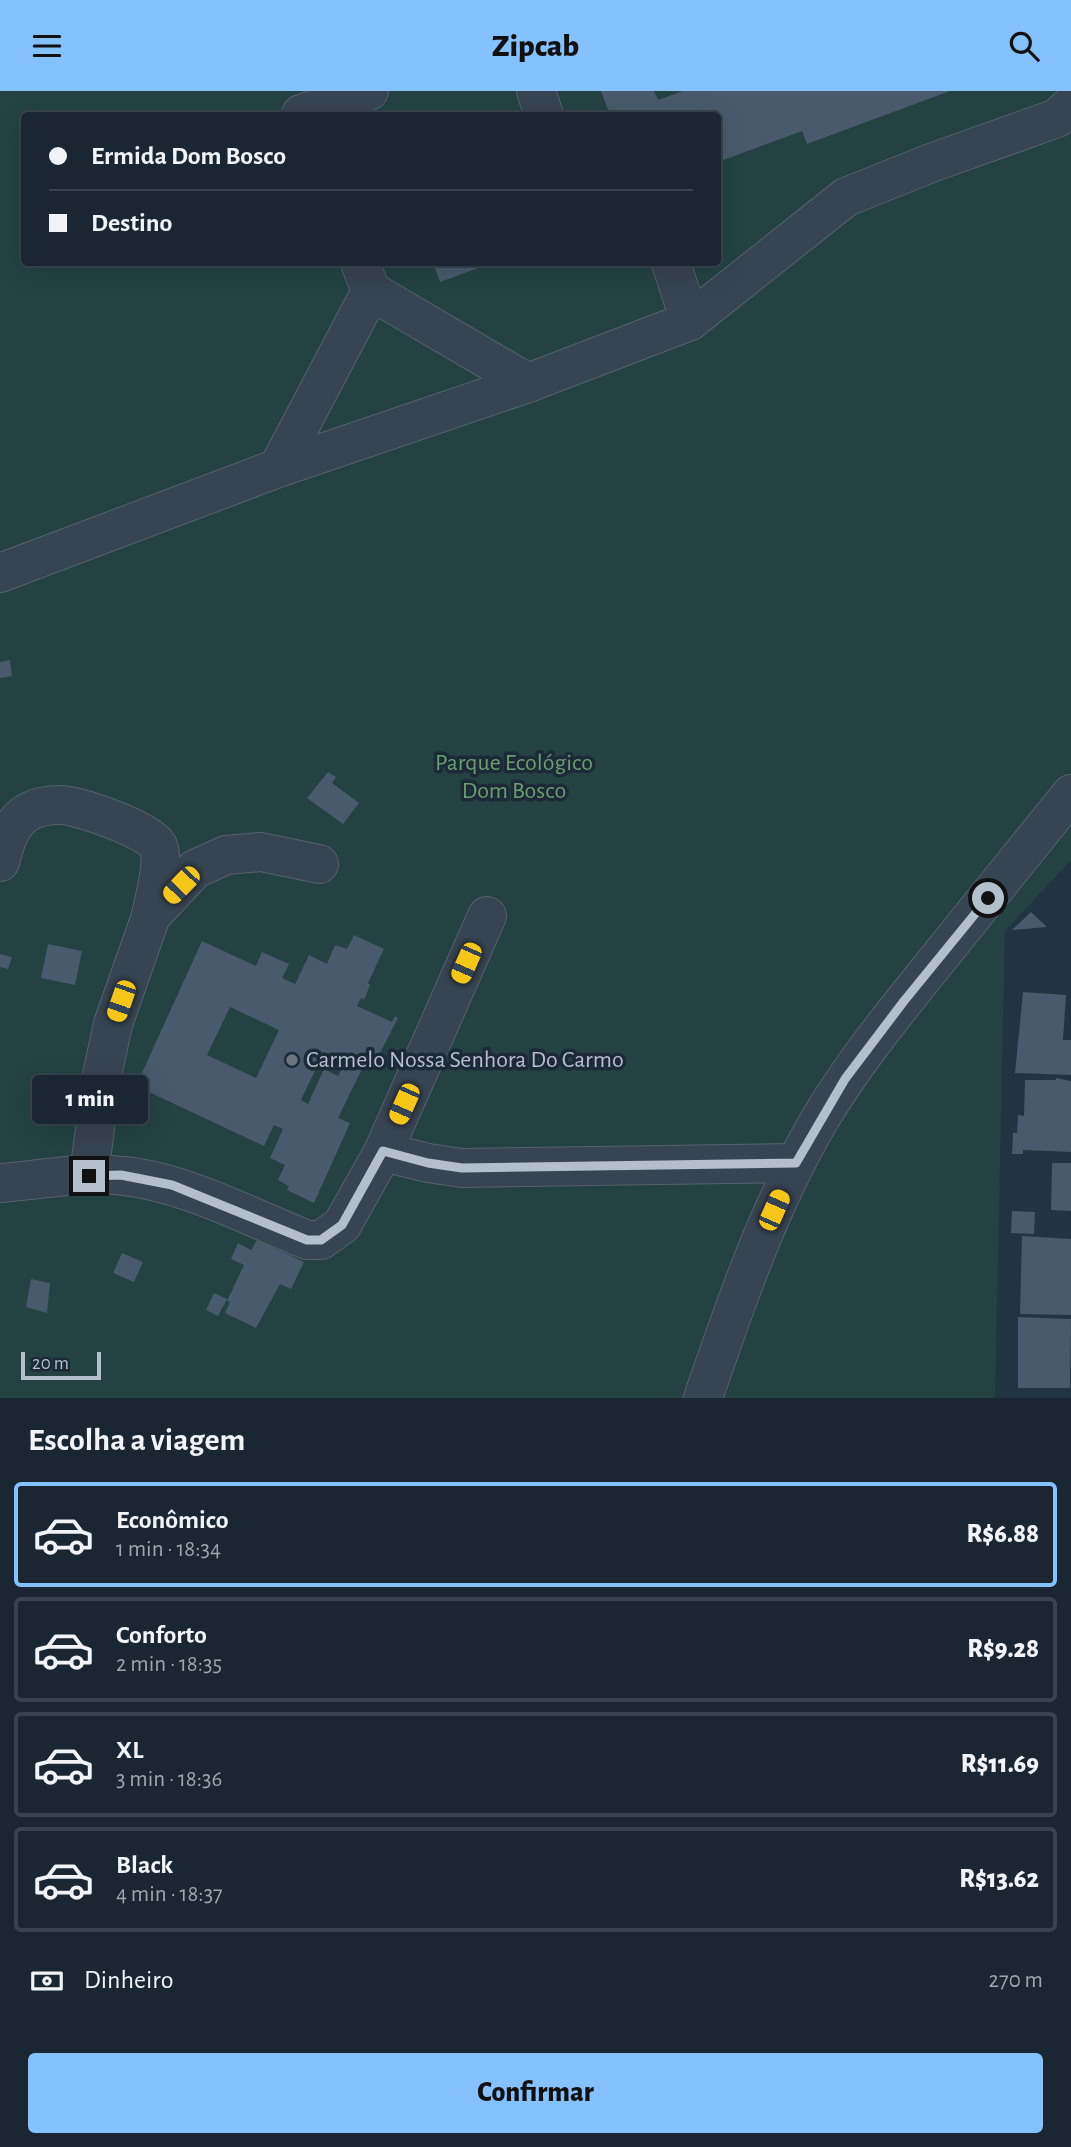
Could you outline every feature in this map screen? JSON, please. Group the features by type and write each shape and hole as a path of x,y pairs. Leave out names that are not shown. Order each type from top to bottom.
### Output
{"street":[{"path":"298,107 369,91"},
{"path":"536,91 543,112"},
{"path":"0,573 278,468 528,383 690,321 846,197 930,163 1057,118 1071,105"},
{"path":"672,266 690,321"},
{"path":"278,468 365,277 528,383"},
{"path":"703,1398 743,1282 796,1163 845,1079 904,1001 1071,794"},
{"path":"0,862 6,839 15,823 28,812 44,806 62,804 125,824 151,837 158,847 159,871 151,916 113,1024 101,1080 89,1176"},
{"path":"151,916 195,869 226,855 261,852 319,864"},
{"path":"0,1184 121,1175 172,1185 307,1240 321,1240 342,1225 383,1151 487,916"},
{"path":"383,1151 428,1163 462,1168 796,1163"}],"green space":[{"name":"Parque Ecológico Dom Bosco","path":"0,91 1071,91 1071,860 1005,931 995,1398 0,1398"}],"building":[{"path":"601,91 654,91 658,100 683,91 950,91 807,144 802,131 721,161 721,112 609,112"},
{"path":"434,266 484,266 440,282"},
{"path":"10,660 12,676 0,678 0,662"},
{"path":"328,772 336,777 332,783 359,803 343,824 307,798"},
{"path":"1031,912 1047,927 1012,930"},
{"path":"354,935 384,949 368,983 370,985 364,1000 361,998 357,1006 392,1022 395,1016 398,1018 373,1071 370,1069 373,1062 367,1059 338,1118 350,1123 314,1203 287,1190 289,1186 278,1180 285,1165 270,1158 283,1129 274,1125 264,1146 136,1086 202,941 256,966 262,952 289,964 282,978 295,984 309,955 327,964 335,945 347,949","holes":["230,1007 279,1030 256,1078 207,1055","324,1052 345,1062 338,1076 324,1069 308,1104 301,1100"]},
{"path":"48,944 82,951 75,985 41,978"},
{"path":"0,954 12,957 8,969 0,967"},
{"path":"1023,992 1066,995 1063,1040 1071,1040 1071,1075 1015,1073"},
{"path":"1056,1078 1071,1081 1071,1152 1023,1150 1023,1154 1012,1154 1013,1133 1017,1133 1018,1115 1024,1116 1025,1080"},
{"path":"36,1089 75,1097 70,1118 31,1109"},
{"path":"1052,1163 1071,1163 1071,1211 1051,1210"},
{"path":"1012,1211 1035,1212 1034,1234 1011,1233"},
{"path":"1022,1236 1071,1239 1071,1315 1020,1314"},
{"path":"257,1240 304,1262 291,1289 280,1284 256,1328 225,1313 230,1302 227,1301 244,1265 231,1259 238,1243 251,1250"},
{"path":"122,1253 143,1262 134,1282 113,1273"},
{"path":"31,1279 50,1283 47,1313 26,1307"},
{"path":"214,1293 227,1299 218,1316 206,1310"},
{"path":"1018,1317 1071,1319 1070,1388 1018,1388"}],"place":[{"name":"Carmelo Nossa Senhora Do Carmo","path":"292,1060"}],"route":[{"path":"89,1176 121,1175 172,1185 307,1240 321,1240 342,1225 383,1151 428,1163 462,1168 796,1163 845,1079 988,898"}]}
